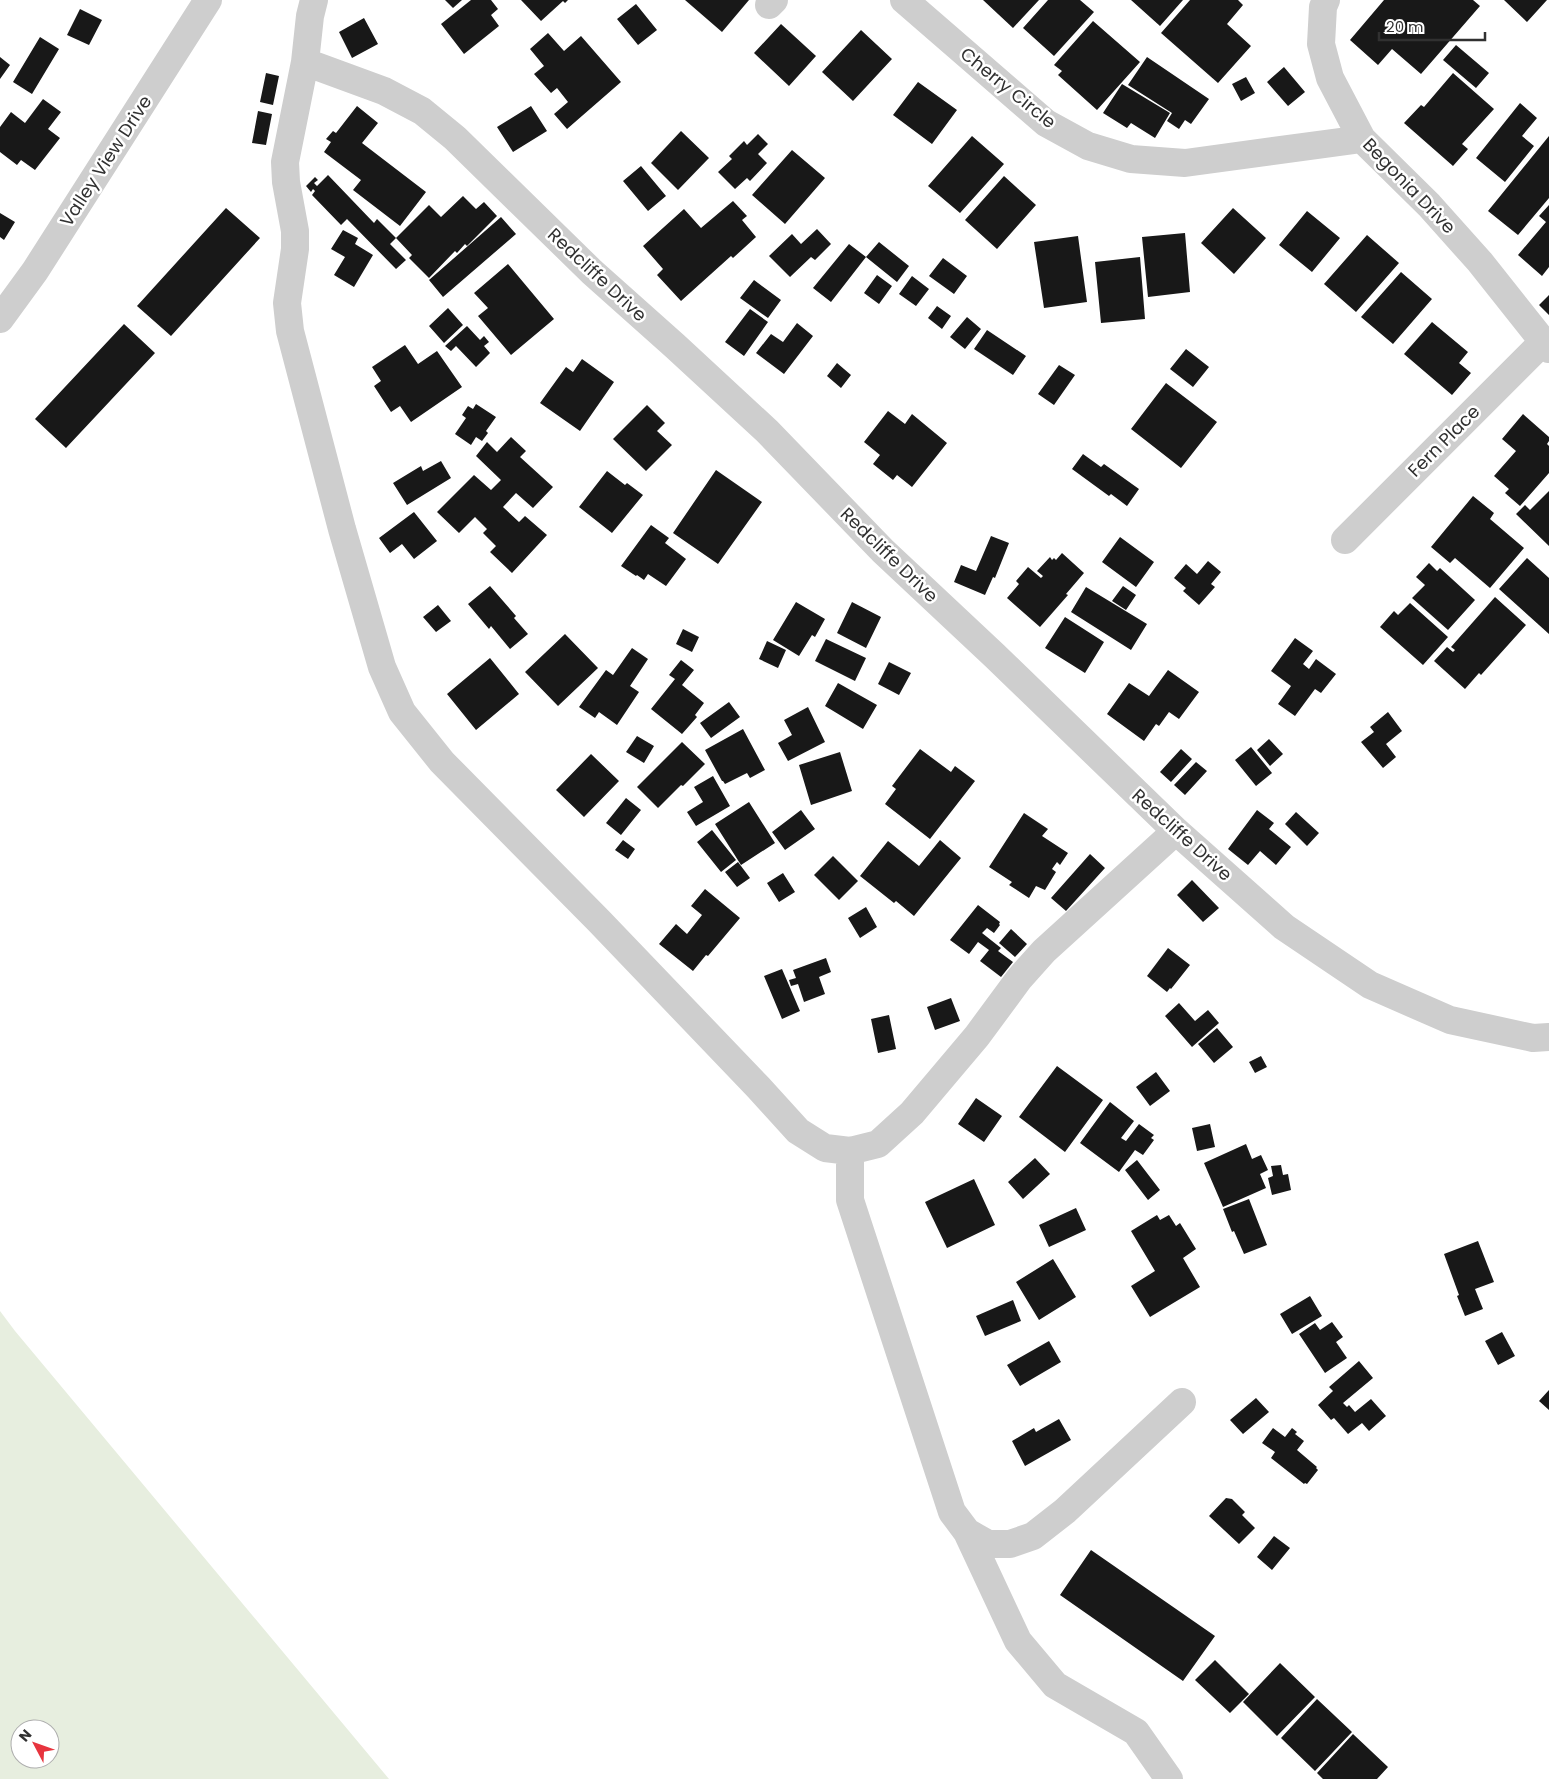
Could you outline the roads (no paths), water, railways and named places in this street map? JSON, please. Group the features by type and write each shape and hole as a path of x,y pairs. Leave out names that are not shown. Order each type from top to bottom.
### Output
{"street":[{"name":"Valley View Drive","path":"0,319 35,271 208,0"},
{"path":"314,0 310,16 305,62 285,162 286,182 295,231 295,250 287,303 290,331 342,529 380,658 402,712 442,762 606,928 798,1131 825,1148 850,1152 878,1144 912,1113 977,1036 1019,979 1044,951 1176,831"},
{"name":"Cherry Circle","path":"904,0 1046,123 1088,146 1131,159 1185,163 1362,139"},
{"name":"Begonia Drive","path":"1321,2 1321,44 1330,78 1362,139 1442,219 1480,262 1546,346"},
{"name":"Redcliffe Drive","path":"305,62 384,91 422,111 455,138 592,272 767,431 883,552 995,656 1176,831 1284,927 1370,985 1450,1020 1533,1038 1549,1037"},
{"name":"Fern Place","path":"1345,540 1546,346"},
{"path":"850,1152 850,1200 952,1512 967,1532 1018,1641 1055,1685 1136,1732 1169,1779"},
{"path":"967,1532 988,1544 1010,1544 1034,1536 1065,1510 1182,1402"}]}
